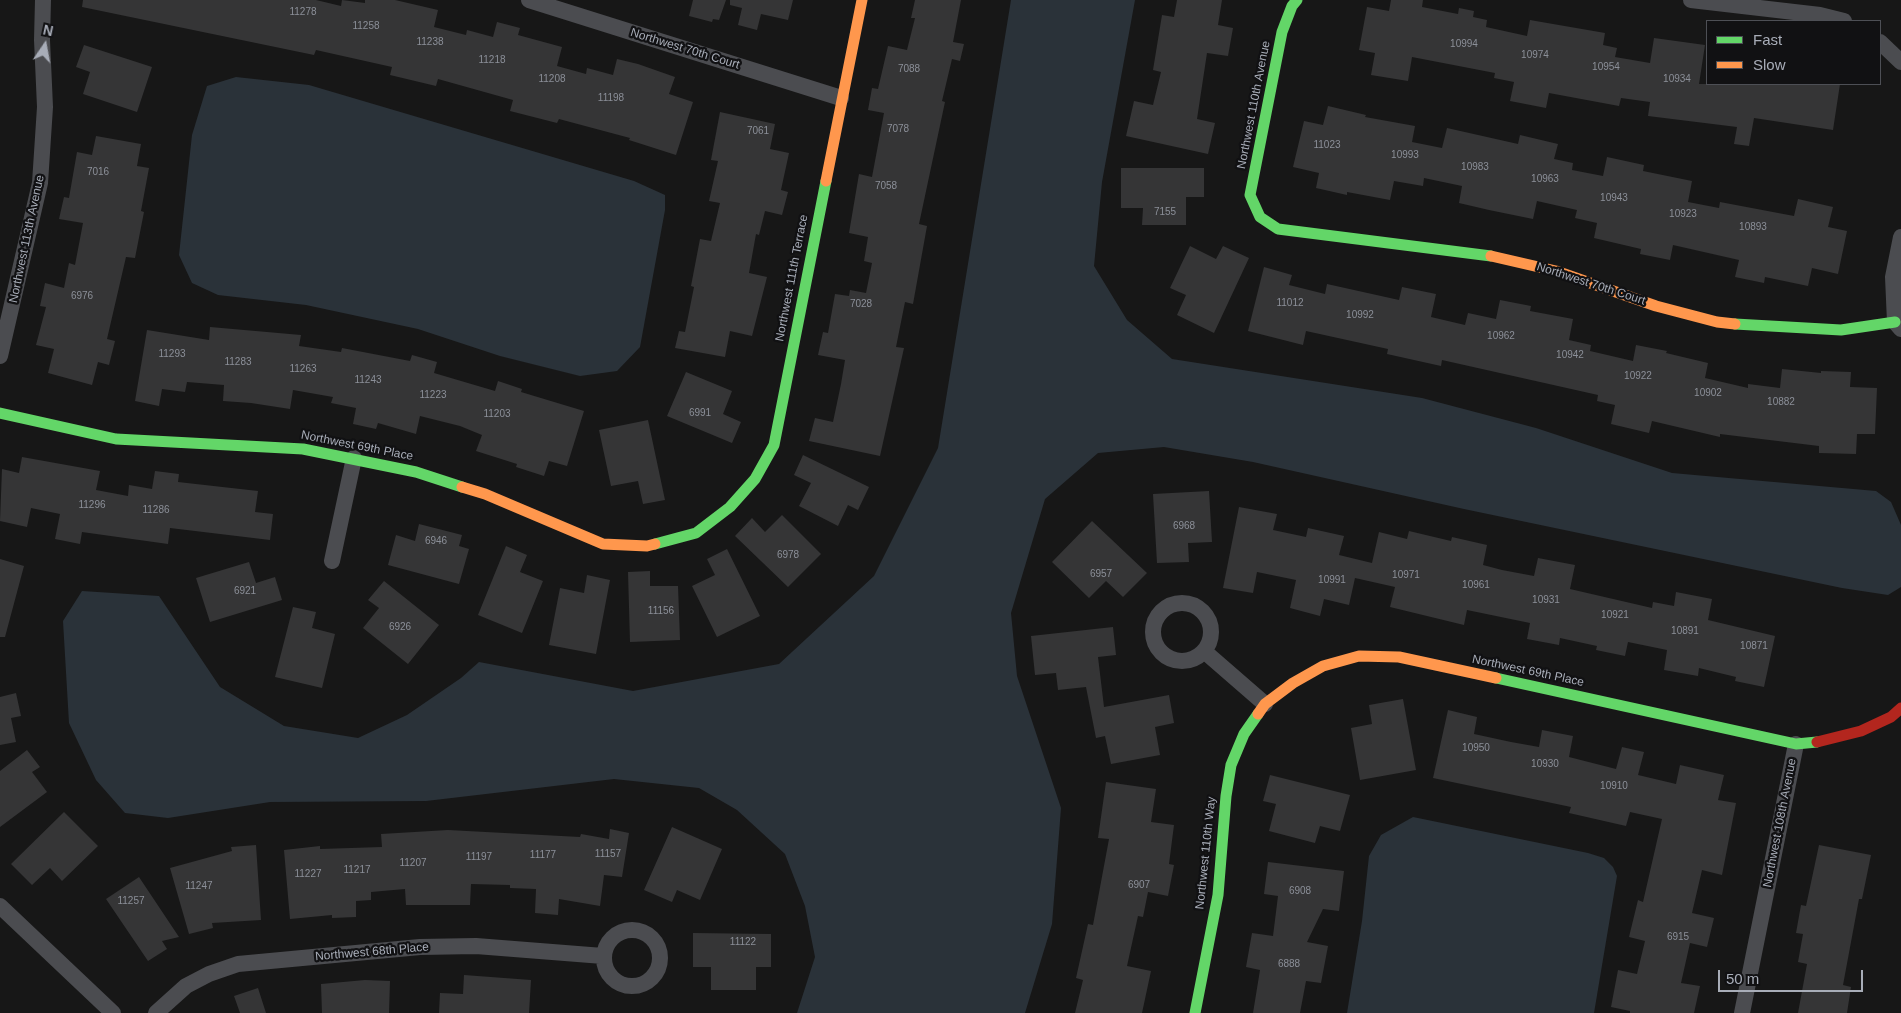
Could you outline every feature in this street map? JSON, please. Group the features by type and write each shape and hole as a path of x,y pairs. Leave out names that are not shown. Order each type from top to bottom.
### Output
{"street":[{"name":"Northwest 113th Avenue","path":"0,356 40,182 45,108 42,40 43,0"},
{"name":"Northwest 70th Court","path":"529,0 841,98"},
{"name":"Northwest 111th Terrace","path":"696,533 730,507 755,479 774,444 841,98 862,0"},
{"name":"Northwest 110th Avenue","path":"1260,217 1250,194 1282,32 1292,6 1297,0"},
{"path":"1691,0 1820,15 1840,20"},
{"path":"1881,43 1900,61"},
{"name":"Northwest 70th Court","path":"1260,217 1278,229 1375,243 1450,250 1498,257 1556,271 1656,306 1717,322 1771,327 1841,330 1898,326"},
{"path":"1898,326 1893,277 1901,237"},
{"name":"Northwest 69th Place","path":"0,413 116,439 303,449 354,458 416,472 485,494 549,523 603,544 647,546 696,533"},
{"path":"332,561 354,458"},
{"path":"1204,652 1265,704"},
{"name":"Northwest 69th Place","path":"1265,704 1293,683 1324,666 1359,656 1399,657 1796,744"},
{"name":"Northwest 110th Way","path":"1195,1013 1218,895 1226,796 1231,765 1244,734 1265,704"},
{"name":"Northwest 108th Avenue","path":"1742,1013 1796,744 1830,740 1860,731 1891,717 1901,708"},
{"path":"0,906 113,1013"},
{"name":"Northwest 68th Place","path":"156,1013 186,986 209,974 238,964 420,947 476,946 603,956"}],"shaded area":[{"path":"1011,0 1135,0 1102,182 1094,266 1127,320 1172,359 1422,398 1536,428 1672,473 1876,491 1891,502 1901,525 1901,587 1888,595 1842,588 1464,509 1253,462 1164,447 1098,453 1045,499 1011,613 1017,676 1061,808 1052,924 1025,1013 797,1013 815,957 805,906 785,854 737,810 699,788 614,779 426,801 270,802 168,818 125,813 96,780 69,723 63,621 82,591 159,596 220,687 284,726 358,738 407,715 461,678 479,662 633,691 779,664 874,576 938,448"},
{"path":"236,77 309,85 634,181 665,195 665,210 640,347 617,371 580,376 500,356 418,329 306,305 218,295 192,283 179,255 192,135 207,86"},
{"path":"1413,817 1588,853 1604,858 1613,867 1617,876 1594,1013 1347,1013 1362,921 1369,856 1381,835"}],"building":[{"path":"83,0 316,0 341,6 342,0 365,3 365,0 395,0 438,10 434,27 466,35 467,30 493,37 497,22 520,28 518,35 562,47 557,66 586,74 587,68 613,75 617,59 638,64 675,77 669,94 693,102 676,155 629,140 630,138 559,119 557,123 510,111 513,100 438,79 436,86 390,75 392,67 316,50 314,55 82,7"},
{"path":"693,0 726,0 719,20 713,19 712,22 689,16"},
{"path":"730,0 793,0 788,20 761,14 757,30 738,25 742,8 730,5"},
{"path":"915,0 961,0 953,42 964,44 960,61 952,59 942,101 945,102 919,224 927,226 913,304 905,302 896,347 904,348 880,456 809,441 815,418 833,422 841,384 845,360 818,355 823,332 828,333 835,294 849,296 850,290 866,293 872,263 864,261 868,237 849,233 859,174 872,177 884,113 868,110 872,88 878,89 888,46 907,50 915,18 911,18"},
{"path":"1177,0 1222,0 1218,25 1233,28 1228,56 1207,53 1197,119 1215,123 1208,154 1126,136 1134,101 1153,105 1161,72 1153,70 1162,15 1174,17"},
{"path":"1391,0 1423,0 1422,7 1458,14 1459,8 1474,11 1473,17 1487,20 1486,27 1527,36 1530,20 1605,33 1603,45 1617,48 1615,57 1650,63 1654,38 1705,45 1699,84 1840,85 1833,130 1754,118 1749,146 1734,144 1737,127 1648,116 1650,102 1621,98 1619,106 1549,93 1546,108 1510,101 1514,82 1494,78 1495,73 1412,57 1408,81 1371,75 1375,53 1359,50 1367,7 1389,11"},
{"path":"84,45 152,67 137,112 83,94 90,72 76,67"},
{"path":"1328,106 1366,115 1365,117 1415,126 1412,142 1442,148 1447,128 1518,144 1520,135 1558,144 1554,159 1573,163 1572,170 1603,176 1607,157 1644,165 1643,171 1692,181 1688,202 1719,208 1720,202 1794,216 1798,199 1833,207 1828,227 1847,231 1838,274 1812,268 1808,286 1765,277 1764,283 1735,277 1739,260 1673,245 1670,260 1640,254 1641,249 1594,238 1597,223 1575,218 1577,210 1537,201 1533,219 1489,210 1459,203 1462,186 1424,178 1423,186 1394,181 1390,200 1347,192 1347,195 1316,188 1319,173 1293,167 1304,121 1323,125"},
{"path":"720,112 775,124 770,149 789,153 781,190 788,192 782,215 765,211 759,235 756,234 749,273 767,277 752,336 730,331 725,357 675,348 679,331 685,332 694,287 691,286 700,239 711,241 720,203 709,201 718,161 711,160"},
{"path":"96,136 141,144 137,166 149,168 141,211 144,212 135,258 126,257 107,339 115,341 109,365 98,362 92,385 48,373 54,349 36,345 46,307 40,306 45,283 64,288 69,263 75,265 83,223 59,219 64,197 69,198 77,152 92,155"},
{"path":"1121,168 1204,168 1204,197 1186,197 1186,225 1142,225 1143,208 1121,208"},
{"path":"1190,246 1216,259 1223,246 1249,258 1214,333 1177,315 1186,295 1170,288"},
{"path":"1264,267 1292,275 1289,285 1325,294 1327,284 1399,300 1402,287 1436,294 1431,317 1465,325 1468,313 1496,319 1500,300 1531,306 1530,311 1573,319 1569,340 1591,345 1590,351 1633,361 1636,345 1667,351 1666,353 1708,363 1705,378 1748,388 1748,384 1780,388 1782,369 1821,373 1821,371 1851,372 1850,387 1877,388 1875,434 1857,434 1856,454 1819,453 1819,446 1720,434 1720,437 1652,421 1649,433 1611,424 1615,405 1597,401 1598,395 1442,360 1441,366 1387,354 1388,349 1306,331 1303,345 1248,331"},
{"path":"210,327 301,335 299,346 341,352 342,348 410,361 412,355 437,362 434,373 495,391 498,381 522,389 521,392 584,411 567,466 549,461 544,476 516,467 517,464 476,451 482,435 460,426 420,416 416,434 378,423 376,429 353,424 356,408 331,403 333,397 293,390 290,409 223,401 224,385 187,382 185,392 162,389 159,406 135,401 147,330 209,340"},
{"path":"686,372 732,391 723,414 741,422 732,443 667,416"},
{"path":"648,420 665,500 643,504 638,481 611,486 599,430"},
{"path":"803,455 869,487 858,510 848,505 838,526 799,506 811,483 794,475"},
{"path":"22,457 100,471 96,490 128,496 129,485 152,489 155,471 179,474 178,482 258,491 255,512 273,514 270,540 170,528 168,544 82,532 80,544 55,539 60,514 31,508 27,527 0,521 2,469 19,473"},
{"path":"1209,491 1212,542 1188,543 1189,562 1157,563 1153,494"},
{"path":"1239,507 1277,514 1273,530 1306,537 1308,528 1344,536 1339,555 1372,563 1379,532 1407,539 1409,531 1451,541 1452,537 1487,545 1483,565 1502,570 1534,576 1538,558 1575,565 1570,589 1652,608 1653,602 1674,606 1676,592 1712,599 1708,620 1775,636 1764,687 1735,681 1736,677 1699,668 1698,676 1664,670 1667,650 1628,642 1625,656 1596,650 1597,646 1560,638 1559,645 1527,639 1530,623 1467,610 1464,625 1390,607 1395,587 1355,578 1349,605 1324,599 1320,616 1290,608 1296,580 1257,572 1253,593 1223,588"},
{"path":"782,515 821,554 788,587 735,536 752,518 765,532"},
{"path":"1092,521 1147,573 1123,597 1106,581 1089,598 1052,562"},
{"path":"419,524 462,535 459,546 469,549 459,584 388,565 396,535 415,541"},
{"path":"506,546 527,555 520,572 543,581 522,633 478,615"},
{"path":"727,549 760,616 717,637 692,586 715,575 707,559"},
{"path":"0,559 24,566 5,637 0,637"},
{"path":"249,562 256,583 275,577 282,600 210,622 196,578"},
{"path":"650,571 650,586 678,586 680,640 630,642 628,572"},
{"path":"587,575 610,580 596,654 549,645 560,588 584,593"},
{"path":"384,581 439,625 408,664 363,628 379,608 368,600"},
{"path":"293,607 316,612 312,628 335,634 322,688 275,677"},
{"path":"1113,627 1116,655 1098,657 1104,707 1169,695 1174,723 1155,727 1160,755 1111,764 1105,736 1096,738 1086,687 1058,690 1056,673 1035,675 1031,636"},
{"path":"16,693 21,716 11,718 16,742 0,745 0,697"},
{"path":"1403,699 1416,770 1360,780 1351,728 1372,724 1369,705"},
{"path":"1448,710 1477,717 1474,734 1511,742 1539,747 1542,730 1573,736 1569,757 1616,769 1622,747 1644,752 1638,775 1676,784 1680,765 1724,775 1718,800 1736,803 1722,875 1702,870 1692,913 1714,918 1707,947 1690,943 1681,983 1700,986 1694,1013 1630,1013 1630,1011 1611,1007 1618,970 1637,974 1645,941 1629,937 1638,900 1643,902 1662,819 1630,812 1626,826 1569,813 1571,807 1433,778"},
{"path":"27,750 40,767 32,772 47,792 0,827 0,771"},
{"path":"1270,775 1350,795 1340,831 1320,826 1315,843 1269,831 1276,804 1263,801"},
{"path":"1106,782 1156,789 1151,822 1174,825 1169,864 1174,865 1168,896 1148,892 1143,917 1138,916 1127,966 1151,971 1142,1013 1075,1013 1083,980 1076,978 1088,924 1093,925 1109,839 1098,838"},
{"path":"64,812 98,846 62,881 50,868 32,885 11,864"},
{"path":"672,827 722,849 700,900 677,890 672,902 644,890"},
{"path":"610,829 629,833 622,877 604,875 600,906 559,899 558,915 535,913 536,889 510,888 510,885 471,884 470,905 406,905 405,889 371,892 371,900 356,901 356,917 332,918 332,915 290,919 284,850 320,846 320,849 382,847 381,834 448,830 580,837 581,834 609,839"},
{"path":"256,845 261,920 212,923 213,928 189,934 170,868 232,851 231,847"},
{"path":"1819,845 1871,855 1862,899 1859,899 1843,985 1851,987 1847,1013 1798,1013 1807,964 1798,962 1803,934 1796,933 1801,905 1806,906"},
{"path":"1268,862 1344,871 1339,911 1323,909 1307,942 1328,946 1321,983 1306,981 1300,1013 1253,1013 1260,970 1246,967 1252,933 1273,936 1278,896 1264,894"},
{"path":"139,877 179,937 162,941 167,949 148,961 106,899"},
{"path":"693,933 771,934 771,967 756,967 756,990 711,990 711,967 693,967"},
{"path":"464,975 531,980 529,1013 439,1013 440,993 463,994"},
{"path":"365,980 390,981 389,1013 322,1013 321,984"},
{"path":"258,988 266,1013 240,1013 234,996"}],"traffic: fast":[{"path":"1297,0 1292,6 1282,32 1250,195 1260,217 1278,229 1491,256"},
{"path":"655,544 696,533 730,507 755,479 774,445 826,181"},
{"path":"1735,324 1841,330 1895,322"},
{"path":"0,413 116,439 303,449 416,472 462,487"},
{"path":"1496,678 1796,744 1817,742"},
{"path":"1195,1013 1218,895 1226,796 1231,765 1244,734 1258,714"}],"traffic: slow":[{"path":"826,181 862,0"},
{"path":"1491,256 1556,271 1656,306 1717,322 1735,324"},
{"path":"462,487 485,494 603,544 647,546 655,544"},
{"path":"1258,714 1265,704 1293,683 1323,666 1359,656 1399,657 1496,678"}],"traffic: jam":[{"path":"1817,742 1861,731 1891,717 1901,708"}]}
